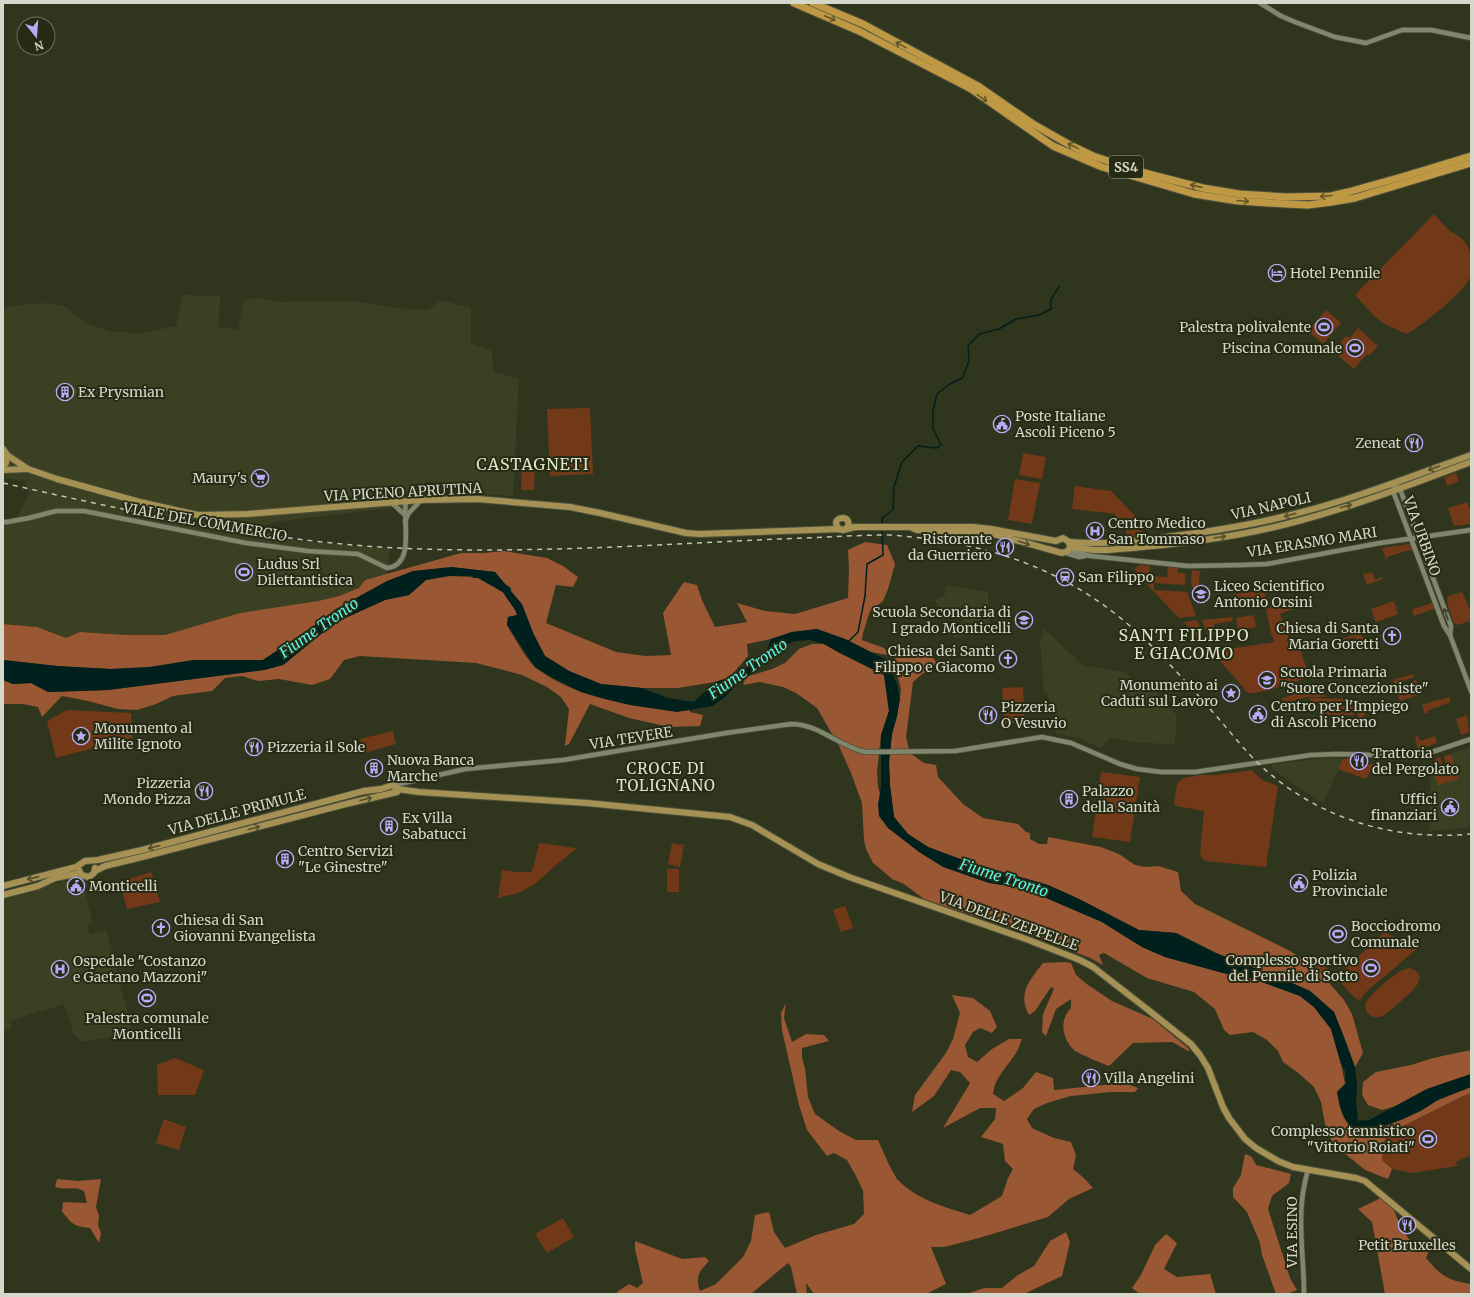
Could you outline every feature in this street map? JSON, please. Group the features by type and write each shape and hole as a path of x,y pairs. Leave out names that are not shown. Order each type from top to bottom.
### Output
{"highway":[{"name":"SS4","path":"794,3 859,31 971,89 1053,146 1102,167 1194,194 1238,200 1308,205 1332,202 1383,189 1471,163"},
{"name":"SS4","path":"813,3 863,24 972,83 1033,124 1093,156 1140,172 1203,188 1240,194 1287,197 1331,196 1471,156"}],"main road":[{"name":"VIA PICENO APRUTINA","path":"5,452 6,463 3,469 28,469 77,485 140,502 198,515 248,514 421,500 477,499 570,507 692,533 732,534 830,530 837,528"},
{"name":"VIA PICENO APRUTINA","path":"5,452 28,469"},
{"name":"VIA NAPOLI","path":"1069,548 1093,544 1142,540 1242,526 1287,516 1359,495 1471,455"},
{"name":"VIA NAPOLI","path":"1069,548 1108,550 1197,541 1289,524 1361,502 1471,462"},
{"path":"842,518 847,520 847,527 842,530 837,528 837,520 842,518"},
{"name":"VIA ERASMO MARI","path":"847,527 855,528 875,527 890,527 910,527 941,527 991,529 1056,541 1063,538 1069,548 1062,553 990,533 917,530 910,527"},
{"path":"1056,541 1054,546 1056,551"},
{"name":"VIA DELLE ZEPPELLE","path":"395,788 418,792 587,803 730,817 752,825 818,864 849,878 1067,954 1093,967 1191,1044 1208,1068 1223,1107 1229,1118 1245,1139 1262,1152 1293,1167 1356,1178 1365,1181 1470,1266"},
{"name":"VIA DELLE PRIMULE","path":"91,862 142,850 331,799 371,790 395,788"},
{"name":"VIA DELLE PRIMULE","path":"95,871 105,866 395,788"},
{"path":"3,886 80,865 85,861 91,862 94,865 95,871 93,875 88,877 83,876 80,873 55,878 38,886 3,895"},
{"path":"80,865 80,873"}],"street":[{"path":"1260,3 1281,16 1295,22 1335,37 1366,44 1402,30 1431,30 1471,38"},
{"name":"VIA URBINO","path":"1394,483 1411,539 1445,628 1450,635"},
{"name":"VIA URBINO","path":"1396,490 1418,538 1451,626 1450,635"},
{"path":"392,503 406,514 421,500"},
{"name":"VIALE DEL COMMERCIO","path":"3,522 29,518 56,511 84,511 246,544 308,551 358,554 385,568 392,567 400,561 405,552 406,501"},
{"name":"VIA ERASMO MARI","path":"1069,548 1074,552 1091,556 1188,566 1268,564 1471,530"},
{"path":"1108,550 1108,558"},
{"path":"1450,635 1471,691"},
{"name":"VIA TEVERE","path":"395,788 465,768 546,762 792,724 800,724 815,728 859,751 959,750 1045,738 1071,743 1131,768 1146,771 1177,773 1195,772 1311,755 1337,754 1404,757 1421,755 1471,739"},
{"name":"VIA ESINO","path":"1304,1294 1300,1211 1303,1186 1308,1170"}],"shaded area":[{"path":"1434,214 1447,228 1461,237 1467,245 1470,256 1471,274 1466,284 1451,300 1407,334 1386,325 1374,316 1355,295"},
{"path":"182,295 220,296 219,327 238,330 244,300 259,298 280,302 351,301 397,308 428,310 440,300 471,308 471,344 492,351 493,372 519,379 513,496 459,493 459,483 425,482 423,504 282,521 255,527 251,537 390,549 387,574 365,579 359,588 339,596 318,601 240,613 165,635 126,635 80,632 66,638 37,627 3,624 4,525 16,518 29,495 25,481 3,478 3,309 12,306 40,303 63,305 89,325 113,332 142,333 176,326"},
{"name":"Palestra polivalente","path":"1326,310 1341,323 1323,344 1308,331"},
{"name":"Piscina Comunale","path":"1358,328 1378,346 1369,356 1367,354 1354,369 1333,351 1346,336 1350,338"},
{"path":"590,408 593,474 550,476 547,409"},
{"path":"1023,453 1046,457 1042,479 1019,475"},
{"path":"522,463 535,463 534,490 521,490"},
{"path":"1456,473 1459,481 1447,486 1444,477"},
{"path":"1015,479 1040,483 1032,524 1008,520"},
{"path":"1075,486 1111,491 1142,523 1141,536 1126,538 1126,528 1116,529 1115,514 1072,509"},
{"path":"1467,502 1471,512 1471,524 1454,526 1448,508"},
{"path":"865,542 887,545 895,564 883,601 870,611 862,640 884,648 893,656 870,652 845,639 817,629 792,632 771,639 747,644 748,656 729,678 715,682 678,688 642,688 601,684 569,671 545,656 534,635 495,572 451,567 336,609 263,660 194,660 150,667 111,669 57,666 3,660 3,624 37,627 66,638 80,632 126,635 165,635 240,613 318,601 339,596 359,588 365,580 461,553 504,551 547,558 563,566 578,577 573,587 556,585 546,623 616,652 646,656 671,655 663,613 684,582 697,585 702,600 715,627 747,622 737,603 765,611 795,614 848,598 848,550"},
{"path":"1410,544 1412,551 1409,550 1387,557 1386,560 1382,548"},
{"path":"1140,565 1150,566 1149,576 1167,577 1168,567 1178,568 1178,573 1185,573 1185,585 1154,583 1154,590 1187,592 1196,616 1179,618 1136,573 1135,568"},
{"path":"1192,570 1200,571 1198,597 1191,584"},
{"path":"1364,572 1365,574 1372,572 1375,580 1382,577 1383,579 1367,585"},
{"path":"449,576 480,576 489,579 500,587 509,598 518,615 508,617 507,625 533,665 549,677 592,696 607,700 667,710 689,710 690,712 703,715 700,726 669,727 629,718 590,704 569,744 565,746 569,709 561,697 547,687 522,675 476,663 360,656 344,660 330,679 312,685 279,679 258,681 242,676 225,678 212,691 173,696 156,704 137,710 118,709 62,696 42,717 38,707 23,704 3,704 3,680 13,684 31,683 48,692 108,690 264,670 283,665 326,630 343,619 385,600 409,595 426,580"},
{"path":"946,585 988,592 990,632 971,633 955,638 949,628 964,621 959,609 943,616 935,600 945,595"},
{"path":"1253,592 1265,593 1266,607 1254,608 1253,600 1235,601 1234,594"},
{"path":"1462,592 1471,612 1471,621 1457,625 1454,623 1447,603 1448,596"},
{"path":"1296,600 1298,607 1280,614 1289,639 1296,639 1310,677 1269,690 1248,693 1220,661 1222,660 1214,651 1275,642 1271,634 1266,609"},
{"path":"1394,601 1398,614 1376,622 1371,609"},
{"path":"1434,603 1437,608 1414,616 1412,611 1413,609"},
{"path":"1254,615 1256,627 1238,630 1236,618"},
{"path":"1232,617 1233,621 1214,624 1214,629 1232,627 1232,632 1208,636 1202,620"},
{"path":"1197,620 1202,633 1198,635 1198,638 1184,622"},
{"path":"1043,628 1083,665 1123,672 1156,692 1177,716 1175,744 1138,743 1110,738 1101,748 1078,738 1056,734 1055,711 1043,708 1048,706 1050,700 1044,692 1040,640 1043,636"},
{"path":"1361,632 1364,642 1357,644 1355,637 1331,645 1331,643"},
{"path":"812,644 824,644 884,675 889,711 881,735 877,771 880,794 878,805 888,828 989,883 1023,888 1102,922 1142,947 1165,957 1223,973 1254,979 1300,996 1314,1007 1331,1029 1345,1084 1337,1092 1348,1124 1397,1121 1421,1111 1438,1100 1471,1087 1471,1093 1389,1133 1382,1145 1382,1160 1392,1169 1388,1179 1365,1170 1333,1144 1325,1124 1321,1102 1314,1087 1283,1062 1278,1051 1267,1040 1253,1032 1230,1035 1224,1030 1215,1009 1194,992 1147,978 1104,953 1099,955 1103,965 1090,958 1033,936 924,899 904,884 892,879 873,863 866,849 864,840 862,803 839,746 817,708 796,693 783,687 760,682 743,685 746,677 772,669 785,663 799,649"},
{"path":"929,651 937,664 913,682 906,737 910,753 924,763 936,765 938,777 963,804 983,818 1018,824 1026,832 1030,833 1030,839 1039,844 1047,844 1048,837 1101,847 1119,854 1135,865 1146,867 1158,866 1178,872 1181,891 1195,904 1290,951 1316,968 1344,1000 1352,1014 1363,1053 1355,1067 1334,1012 1310,991 1216,953 1176,933 1139,930 1048,885 968,862 928,847 908,834 894,817 890,785 889,762 892,734 897,716 901,690 895,663 895,654 906,658"},
{"path":"1413,674 1414,677 1402,681 1403,685 1399,686 1402,696 1415,691 1412,681 1416,680 1421,694 1400,701 1393,680"},
{"path":"1321,685 1325,697 1306,697 1294,701 1298,714 1281,699"},
{"path":"1023,687 1025,723 1005,724 1002,688"},
{"path":"1227,687 1233,687 1237,691 1237,697 1233,701 1227,701 1223,697 1223,691"},
{"path":"1449,697 1451,702 1427,711 1428,713 1425,714 1422,705"},
{"path":"1309,698 1350,698 1351,702 1312,702"},
{"path":"1360,699 1365,715 1357,723 1355,719 1358,716 1357,713 1361,712 1362,709 1357,708 1355,700"},
{"path":"1317,706 1354,706 1354,709 1317,709"},
{"path":"67,710 131,713 132,738 56,758 47,721"},
{"path":"1317,712 1354,712 1354,715 1317,715"},
{"path":"1467,715 1469,732 1461,735 1456,719"},
{"path":"393,731 396,744 364,753 360,739"},
{"path":"1418,736 1420,741 1435,736 1437,743 1418,750 1415,737"},
{"path":"1471,747 1471,827 1429,831 1431,764 1434,764 1434,773 1458,779 1451,754"},
{"path":"1451,754 1459,779 1438,785 1434,773 1434,760 1440,757 1443,766 1446,765 1444,756"},
{"path":"1324,758 1343,759 1323,803 1272,769 1272,764"},
{"path":"1355,758 1356,765 1374,764 1366,779 1338,769 1343,759"},
{"path":"1251,770 1264,781 1278,786 1266,867 1205,861 1200,853 1204,811 1176,806 1174,804 1177,784 1183,778"},
{"path":"1101,772 1140,777 1130,842 1092,837"},
{"path":"539,843 576,848 536,883 521,892 498,898 502,870 531,872"},
{"path":"672,843 684,845 680,867 668,864"},
{"path":"667,869 679,869 679,892 667,892"},
{"path":"151,872 160,902 127,909 120,882"},
{"name":"Ospedale \"Costanzo e Gaetano Mazzoni\"","path":"78,877 81,878 82,881 93,922 87,924 90,934 106,930 132,1028 112,1037 83,1042 74,1035 64,1004 10,1021 12,1028 3,1032 3,899"},
{"path":"845,906 853,928 841,932 833,910"},
{"name":"Complesso sportivo del Pennile di Sotto","path":"1384,932 1418,948 1366,992 1360,1000 1356,999 1336,978"},
{"path":"1315,955 1321,958 1330,973 1321,974 1316,965"},
{"path":"1043,963 1071,963 1076,975 1112,1001 1153,1019 1188,1048 1190,1052 1172,1042 1133,1043 1109,1066 1090,1058 1074,1050 1070,1046 1065,1035 1065,1018 1071,1008 1071,999 1056,1009 1046,1036 1042,1032 1043,1014 1054,989 1051,987 1035,1011 1029,1015 1024,1000 1025,993 1030,981"},
{"path":"1409,968 1416,971 1420,980 1413,990 1393,1008 1380,1017 1370,1015 1366,1011 1365,1005 1367,1001 1377,989 1391,978 1404,969"},
{"path":"952,995 973,998 990,1011 997,1027 992,1033 980,1028 973,1032 965,1045 968,1057 977,1062 992,1049 1009,1039 1022,1039 1017,1052 1001,1074 994,1089 993,1094 1004,1101 1023,1088 1036,1072 1053,1078 1054,1090 1124,1083 1138,1088 1135,1092 1111,1092 1071,1096 1047,1103 1034,1109 1027,1119 1032,1128 1054,1138 1071,1142 1076,1155 1073,1169 1093,1188 1069,1199 1048,1217 944,1247 931,1247 946,1284 926,1294 814,1294 806,1283 807,1294 797,1294 791,1267 788,1263 751,1294 617,1294 617,1292 629,1284 637,1288 643,1283 635,1249 635,1241 682,1259 705,1257 709,1261 699,1274 698,1282 700,1291 716,1284 743,1257 751,1241 755,1215 769,1212 774,1232 785,1248 816,1235 854,1224 864,1214 863,1191 847,1160 834,1153 827,1156 807,1130 799,1105 782,1030 781,1013 786,1003 784,1018 792,1042 806,1034 824,1035 829,1041 802,1048 802,1058 805,1068 808,1097 815,1114 839,1131 856,1140 878,1140 899,1181 906,1188 932,1202 970,1215 1002,1196 1008,1178 1013,1169 1005,1161 1003,1144 981,1137 995,1119 996,1108 980,1108 943,1128 970,1083 960,1072 951,1070 934,1096 912,1112 915,1095 946,1053 953,1039 960,1013"},
{"path":"1471,1050 1471,1074 1427,1089 1396,1106 1382,1110 1368,1105 1362,1095 1363,1082 1376,1072"},
{"path":"175,1058 204,1070 195,1095 158,1095 157,1065"},
{"name":"Complesso tennistico \"Vittorio Roiati\"","path":"1471,1093 1471,1155 1456,1162 1457,1166 1412,1173 1392,1169 1382,1160 1382,1145 1389,1133"},
{"path":"164,1119 186,1127 179,1150 156,1143"},
{"path":"1245,1154 1252,1157 1256,1165 1291,1174 1289,1183 1272,1196 1268,1209 1290,1278 1297,1290 1287,1294 1276,1294 1262,1255 1260,1243 1247,1212 1233,1197 1233,1188 1241,1175"},
{"path":"57,1179 78,1181 101,1179 96,1207 99,1216 98,1225 101,1233 99,1243 90,1228 74,1224 62,1211 63,1202 87,1203 84,1191 76,1188 55,1187"},
{"path":"1381,1198 1393,1208 1401,1227 1408,1238 1412,1242 1422,1243 1429,1250 1426,1258 1431,1264 1450,1279 1471,1284 1471,1294 1385,1294 1372,1222 1358,1209"},
{"path":"563,1218 574,1237 547,1253 535,1234"},
{"path":"1066,1232 1070,1242 1062,1276 1024,1294 967,1294 984,1288 1002,1288 1018,1275 1034,1266 1050,1241"},
{"path":"1166,1234 1177,1243 1164,1269 1177,1277 1210,1274 1216,1294 1140,1294 1132,1288 1141,1275 1155,1245"}],"water":[{"path":"451,567 495,572 522,604 534,635 545,656 569,671 601,684 642,688 668,698 694,702 715,682 737,675 766,653 771,639 792,632 817,629 845,639 885,659 897,683 900,699 892,734 889,762 894,817 908,834 928,847 968,862 1048,885 1139,930 1176,933 1216,953 1310,991 1334,1012 1344,1037 1355,1067 1358,1121 1369,1120 1427,1089 1471,1074 1471,1087 1440,1099 1424,1109 1391,1124 1366,1131 1355,1129 1346,1121 1339,1105 1337,1092 1346,1083 1345,1071 1341,1064 1331,1029 1314,1007 1300,996 1254,979 1223,973 1165,957 1142,947 1102,922 1023,888 989,883 943,867 919,852 888,828 879,816 878,805 881,787 881,735 889,711 884,675 824,644 810,640 796,641 785,645 769,657 758,669 739,682 726,696 713,706 677,712 630,705 581,692 535,667 507,625 508,617 517,615 498,585 483,577 449,576 426,580 409,595 385,600 343,619 326,630 283,665 264,670 108,690 48,692 31,683 13,684 3,680 3,660 57,666 111,669 150,667 194,660 263,660 336,609 387,581 413,571"}],"waterway":[{"path":"882,526 882,518 893,510 894,487 902,462 918,446 937,448 941,445 933,429 933,410 937,394 950,384 962,378 969,361 968,346 979,334 999,329 1016,319 1039,315 1051,309 1051,299 1059,287"},
{"path":"848,642 858,632 865,596 867,564 883,555 882,529"},
{"name":"Fiume Tronto","path":"475,574 479,574 507,590"}],"railway":[{"path":"3,483 198,524 297,539 396,548 444,550 539,549 890,535 950,542 1008,557 1035,567 1062,579 1088,594 1113,612 1142,636 1168,663 1260,765 1306,800 1358,822 1385,829 1413,834 1471,834"}],"place":[{"name":"Hotel Pennile","path":"1277,273"},
{"name":"Palestra polivalente","path":"1324,327"},
{"name":"Piscina Comunale","path":"1355,348"},
{"name":"Ex Prysmian","path":"65,392"},
{"name":"Poste Italiane Ascoli Piceno 5","path":"1002,424"},
{"name":"Zeneat","path":"1414,443"},
{"name":"Maury's","path":"260,478"},
{"name":"Centro Medico San Tommaso","path":"1095,531"},
{"name":"Ristorante da Guerriero","path":"1005,547"},
{"name":"Ludus Srl Dilettantistica","path":"244,572"},
{"name":"San Filippo","path":"1065,577"},
{"name":"Liceo Scientifico Antonio Orsini","path":"1201,594"},
{"name":"Scuola Secondaria di I grado Monticelli","path":"1024,620"},
{"name":"Chiesa di Santa Maria Goretti","path":"1392,636"},
{"name":"Chiesa dei Santi Filippo e Giacomo","path":"1008,659"},
{"name":"Scuola Primaria \"Suore Concezioniste\"","path":"1267,680"},
{"name":"Monumento ai Caduti sul Lavoro","path":"1231,693"},
{"name":"Centro per l'Impiego di Ascoli Piceno","path":"1258,714"},
{"name":"Pizzeria O Vesuvio","path":"988,715"},
{"name":"Monumento al Milite Ignoto","path":"81,736"},
{"name":"Pizzeria il Sole","path":"254,747"},
{"name":"Trattoria del Pergolato","path":"1359,761"},
{"name":"Nuova Banca Marche","path":"374,768"},
{"name":"Pizzeria Mondo Pizza","path":"204,791"},
{"name":"Palazzo della Sanità","path":"1069,799"},
{"name":"Uffici finanziari","path":"1450,807"},
{"name":"Ex Villa Sabatucci","path":"389,826"},
{"name":"Centro Servizi \"Le Ginestre\"","path":"285,859"},
{"name":"Polizia Provinciale","path":"1299,883"},
{"name":"Monticelli","path":"76,886"},
{"name":"Chiesa di San Giovanni Evangelista","path":"161,928"},
{"name":"Bocciodromo Comunale","path":"1338,934"},
{"name":"Complesso sportivo del Pennile di Sotto","path":"1371,968"},
{"name":"Ospedale \"Costanzo e Gaetano Mazzoni\"","path":"60,969"},
{"name":"Palestra comunale Monticelli","path":"147,998"},
{"name":"Villa Angelini","path":"1091,1078"},
{"name":"Complesso tennistico \"Vittorio Roiati\"","path":"1428,1139"},
{"name":"Petit Bruxelles","path":"1407,1225"}],"district":[{"name":"CASTAGNETI","path":"533,464"},
{"name":"SANTI FILIPPO E GIACOMO","path":"1184,644"},
{"name":"CROCE DI TOLIGNANO","path":"666,778"}]}
